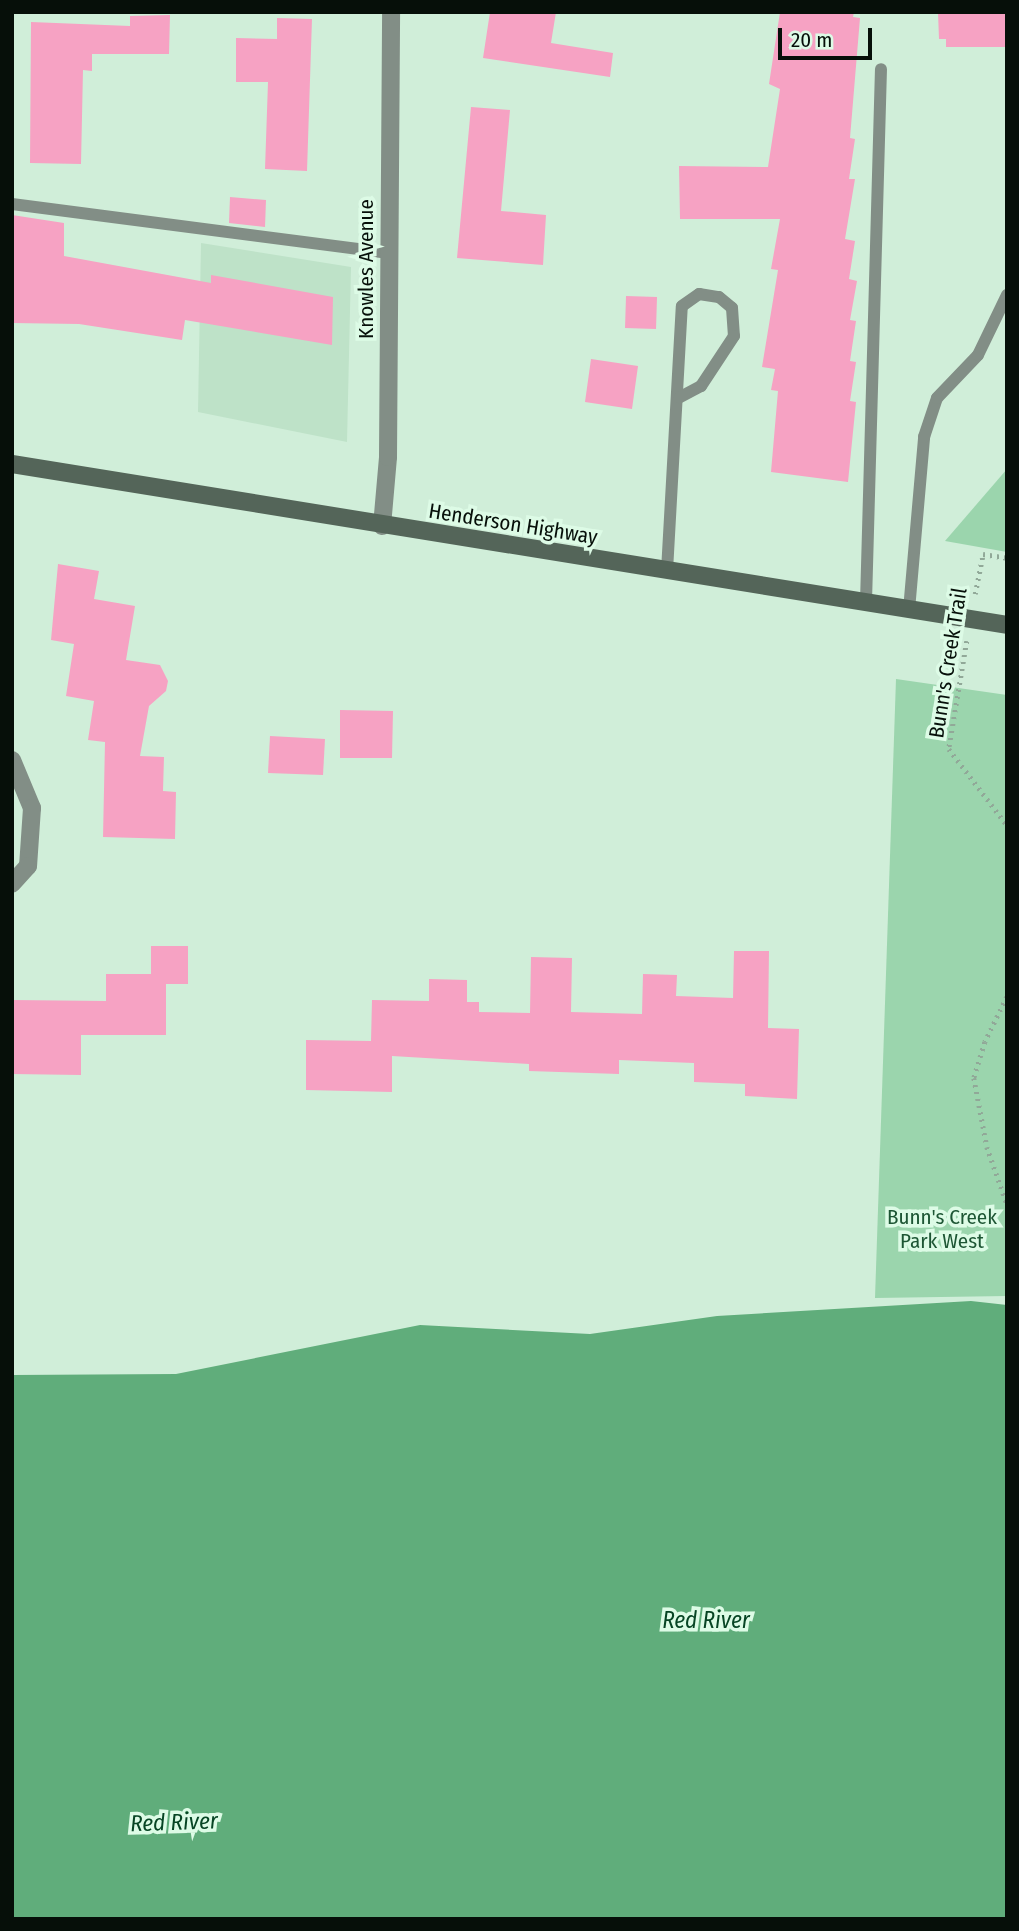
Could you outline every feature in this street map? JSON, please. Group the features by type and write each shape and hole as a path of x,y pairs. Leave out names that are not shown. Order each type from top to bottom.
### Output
{"main road":[{"name":"Henderson Highway","path":"12,464 382,526 1007,625"}],"street":[{"name":"Knowles Avenue","path":"382,526 388,457 391,12"},
{"path":"12,760 32,808 28,866 12,884"}],"lane":[{"path":"866,602 881,69"},
{"path":"12,204 389,253"},
{"path":"667,571 680,397 682,306 699,294 719,297 732,308 734,336 701,386 680,397"},
{"path":"909,610 924,437 937,398 978,355 1007,295"}],"path":[{"name":"Bunn's Creek Trail","path":"1007,558 983,554 949,749 1007,825"},
{"path":"1007,997 985,1042 974,1078 987,1147 1007,1204"}],"shaded area":[{"path":"201,243 351,267 347,442 198,412"}],"green space":[{"path":"1007,469 1007,552 945,541"},
{"name":"Bunn's Creek Park West","path":"896,679 1007,695 1007,1296 875,1298"}],"water":[{"name":"Red River","path":"971,1301 1007,1305 1007,1919 12,1919 12,1375 176,1374 420,1325 590,1334 717,1316"}],"building":[{"path":"490,12 556,12 551,43 613,53 610,77 483,58"},
{"path":"780,12 854,12 853,17 860,18 850,138 855,139 849,179 855,179 845,239 855,241 849,279 857,281 850,320 856,321 850,361 856,362 850,401 856,402 848,482 771,472 778,391 771,390 775,369 762,367 778,270 771,269 780,219 680,219 679,166 768,167 780,89 769,84"},
{"path":"938,12 1007,12 1007,47 946,47 946,39 939,39"},
{"path":"170,15 169,54 92,54 92,71 83,70 81,164 30,163 31,22 130,26 130,16"},
{"path":"277,18 312,19 307,171 265,169 268,82 236,82 236,38 277,39"},
{"path":"471,107 510,110 501,211 546,215 543,265 457,258"},
{"path":"230,197 266,200 265,227 229,223"},
{"path":"12,215 64,223 64,256 211,283 211,275 333,297 332,345 185,320 182,340 79,324 12,323"},
{"path":"626,296 657,297 656,329 625,328"},
{"path":"591,359 638,366 632,409 585,402"},
{"path":"58,564 99,571 94,599 135,606 126,660 160,665 168,681 166,691 149,706 140,756 164,757 163,791 176,792 175,839 103,837 105,742 88,740 94,701 66,696 74,644 51,640"},
{"path":"340,710 393,711 392,758 340,758"},
{"path":"270,736 325,739 323,775 268,773"},
{"path":"151,946 188,946 188,984 166,984 166,1035 81,1035 81,1075 12,1074 12,1000 106,1001 106,974 151,974"},
{"path":"734,951 769,951 768,1028 799,1029 797,1099 745,1096 745,1084 694,1082 694,1063 619,1060 619,1074 529,1071 529,1064 392,1056 392,1092 306,1090 306,1040 371,1041 372,1000 429,1001 429,979 467,980 467,1002 479,1002 479,1012 530,1013 531,957 572,958 571,1012 642,1014 643,974 677,975 676,996 733,998"}]}
